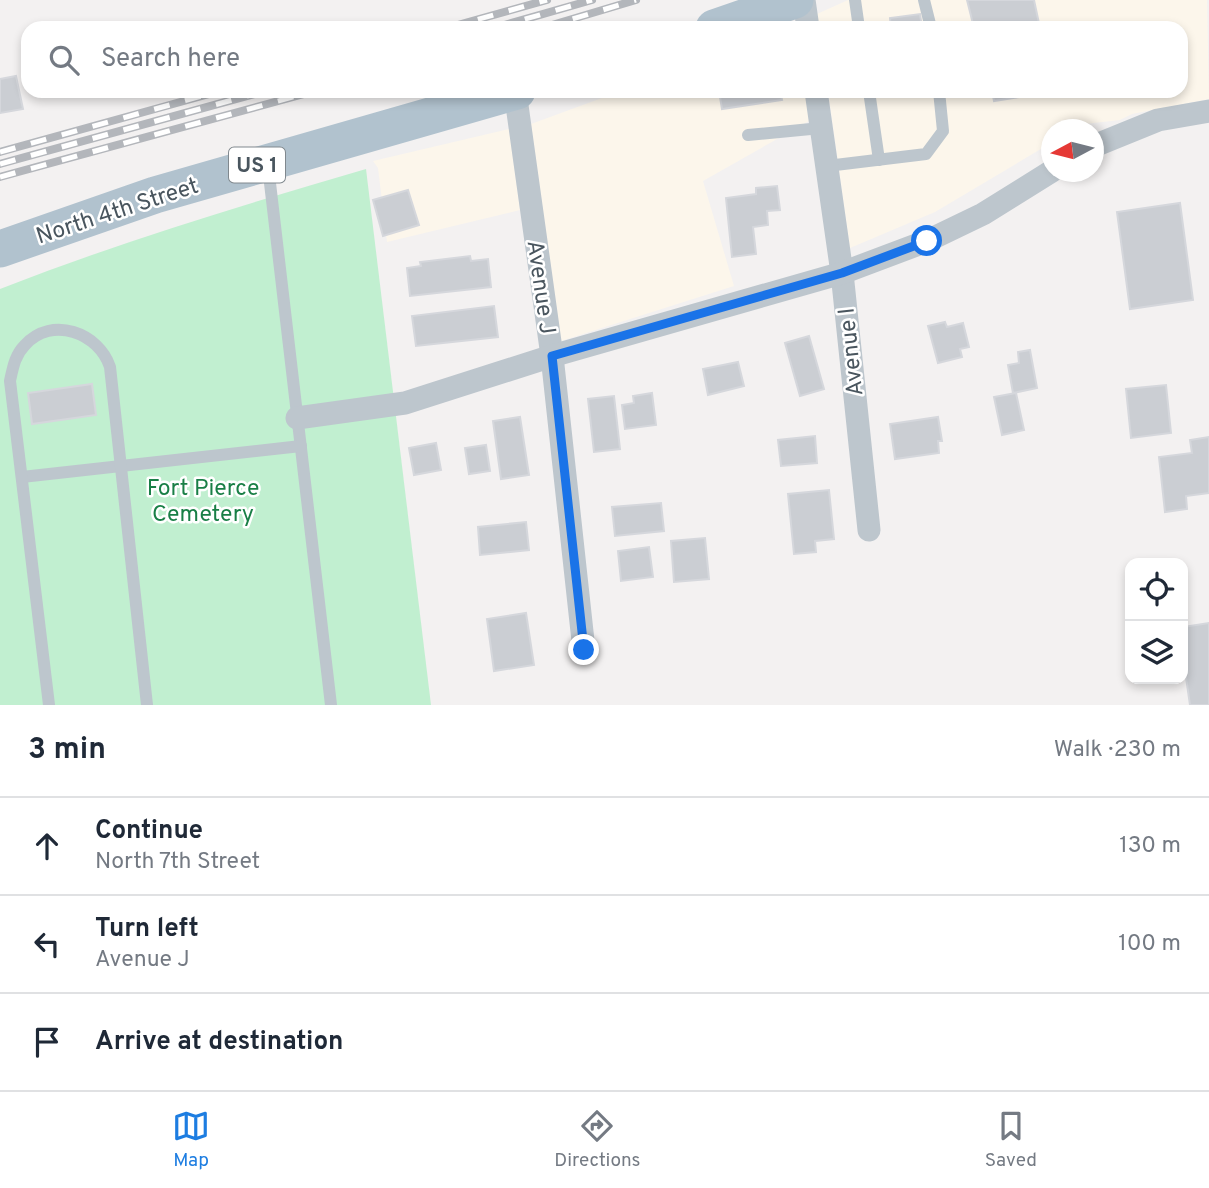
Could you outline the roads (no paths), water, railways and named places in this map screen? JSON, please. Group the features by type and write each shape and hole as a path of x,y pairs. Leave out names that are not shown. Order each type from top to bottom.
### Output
{"main road":[{"path":"734,21 795,0"},
{"name":"North 4th Street","path":"0,249 155,194 492,98"}],"street":[{"path":"804,0 806,21"},
{"name":"Avenue J","path":"517,98 552,356 584,650"},
{"name":"Avenue I","path":"817,98 842,273 869,530"},
{"path":"1104,142 1158,120 1209,111"},
{"path":"297,418 405,403 552,356 842,273 927,241 983,214 1041,178"}],"lane":[{"path":"855,0 858,21"},
{"path":"924,0 929,21"},
{"path":"870,98 879,160"},
{"path":"827,166 926,154 943,131 940,98"},
{"path":"748,135 821,128"},
{"path":"268,162 331,705"},
{"path":"49,705 10,381 16,358 26,343 38,335 76,331 89,337 106,355 147,705"},
{"path":"22,477 301,446"}],"railway":[{"path":"472,21 547,0"},
{"path":"518,21 592,0"},
{"path":"566,21 636,0"},
{"path":"0,152 195,98"},
{"path":"0,164 240,98"},
{"path":"0,177 289,98"}],"park label":[{"name":"Fort Pierce Cemetery","path":"203,500"}]}
